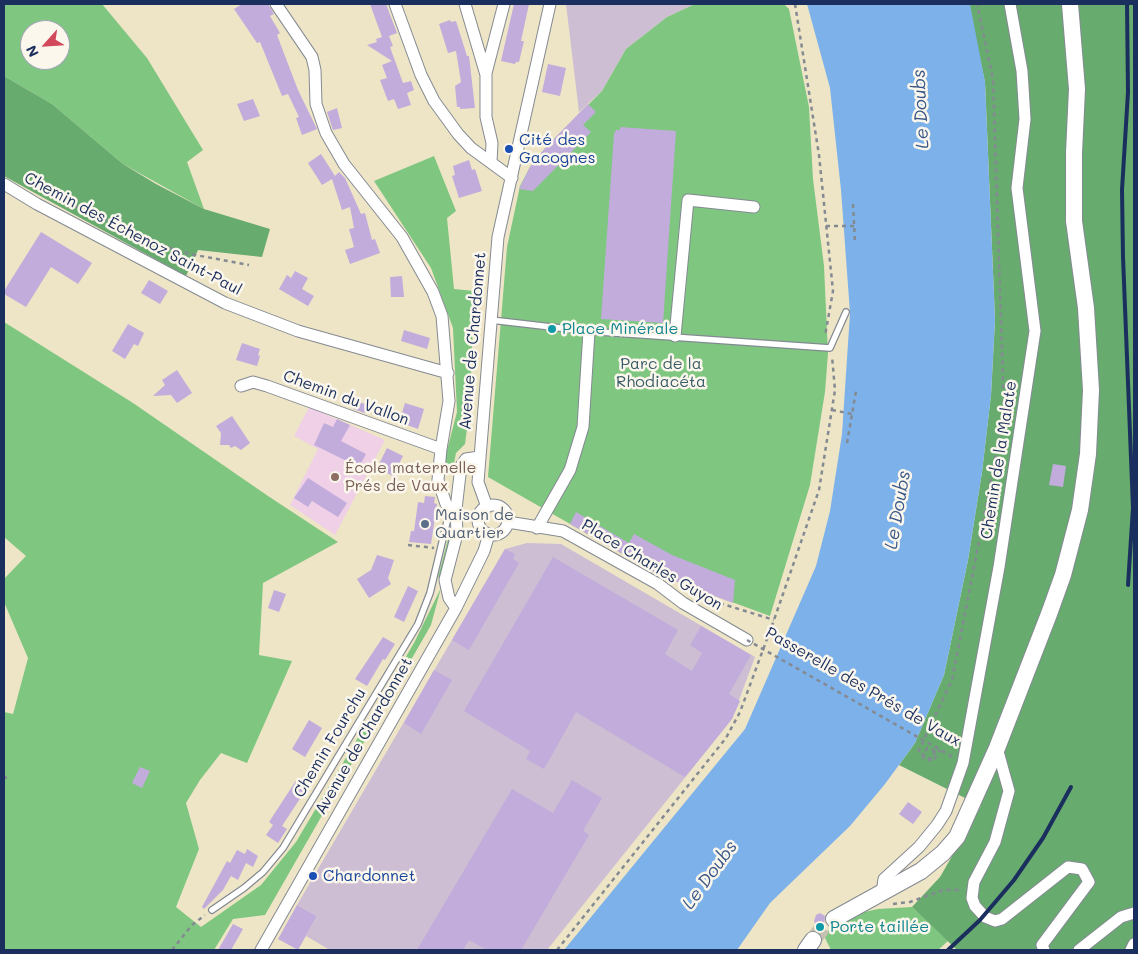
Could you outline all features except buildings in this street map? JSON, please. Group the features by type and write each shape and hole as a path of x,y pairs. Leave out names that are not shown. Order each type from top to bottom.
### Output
{"main road":[{"path":"834,919 886,899 943,853 957,837 997,748 1063,575 1080,510 1088,454 1090,348 1074,221 1073,161 1077,72 1070,4"}],"street":[{"path":"276,4 312,56 315,70 316,104 326,133 344,164 402,237 432,292 442,316 449,401 438,480 446,504 453,509"},
{"path":"395,4 420,75 434,101 458,134 471,148 512,178"},
{"path":"465,4 486,75"},
{"path":"491,162 492,143 486,117 486,75 504,4"},
{"name":"Avenue de Chardonnet","path":"487,506 478,482 479,457 498,237 550,4"},
{"name":"Chemin de la Malate","path":"886,899 884,879 919,847 946,811 999,568 1035,330 1018,188 1025,119 1022,71 1010,4"},
{"name":"Chemin des Échenoz Saint-Paul","path":"4,184 37,204 225,303 298,331 448,373"},
{"path":"675,336 688,200 754,207"},
{"path":"537,528 570,470 583,427 589,331"},
{"name":"Chemin du Vallon","path":"241,386 252,382 266,386 441,449"},
{"path":"456,608 449,598 445,580 457,534 453,509 462,461 479,457"},
{"path":"496,505 504,510 508,522 499,534 489,534 479,523 480,514 487,506 496,505"},
{"name":"Place Charles Guyon","path":"508,522 563,531 658,584 683,603 747,640"},
{"name":"Avenue de Chardonnet","path":"261,950 456,608 484,551 489,534"},
{"path":"997,748 1010,791 995,842 972,890 972,898 980,912 996,921 1009,916 1068,867 1082,869 1089,882 1042,945 1044,950"},
{"path":"1079,950 1121,917 1134,913"},
{"path":"1131,950 1134,944"}],"lane":[{"path":"491,320 589,331 830,348 846,312"},
{"name":"Chemin Fourchu","path":"212,910 263,872 283,848 418,624 430,593 453,509"}],"path":[{"path":"557,950 726,738 740,712 819,490 835,390 830,348 825,335 832,291 819,155 795,4"},
{"name":"Chemin de la Malate","path":"940,750 933,762 923,758 927,748 935,751 930,759 918,752 952,680 1004,413 993,79 977,4"},
{"path":"853,204 856,242"},
{"path":"61,206 78,207 167,247 190,254 249,265"},
{"path":"826,226 854,226"},
{"path":"847,443 856,391"},
{"path":"832,410 852,414"},
{"path":"408,545 441,549"},
{"path":"693,595 774,620"},
{"name":"Passerelle des Prés de Vaux","path":"747,640 958,760"},
{"path":"886,899 910,902 943,890 972,890"},
{"path":"172,950 192,925 212,910"}],"shaded area":[{"path":"566,4 695,4 667,17 626,49 602,91 579,112"},
{"name":"École maternelle Prés de Vaux","path":"309,407 385,440 335,535 290,505 318,449 294,436"},
{"path":"527,543 561,544 755,657 732,719 547,950 330,950 306,936 317,916 297,905 505,549"}],"green space":[{"path":"4,4 102,4 147,58 203,150 187,162 204,209 123,164 52,104 4,76"},
{"name":"Parc de la Rhodiacéta","path":"695,4 784,4 789,9 809,107 813,179 824,266 828,353 825,392 810,485 770,616 661,576 488,477 507,247 520,186 530,167 546,147 602,91 626,49 667,17"},
{"path":"968,4 1134,4 1134,950 957,950 912,907 940,877 981,806 899,765 915,743 944,675 968,560 982,472 991,395 995,320 985,82"},
{"path":"4,76 52,104 123,164 156,184 204,209 270,229 262,257 198,250 186,276 4,176"},
{"path":"434,156 456,211 447,218 454,289 474,291 470,406 465,444 456,453 453,469 445,469 446,454 457,412 453,328 431,268 374,181"},
{"path":"4,322 133,403 338,542 263,583 259,655 292,661 247,763 221,753 200,780 186,803 199,849 176,907 201,927 261,885 296,842 414,643 441,588 431,625 265,915 233,919 214,950 4,950 4,712 13,714 28,658 4,602 4,579 26,556 4,537"},
{"path":"451,528 453,532 443,578 438,577"},
{"path":"912,907 948,941 938,950 831,950 825,938 829,929 855,914 878,909"}],"water":[{"name":"Le Doubs","path":"807,4 970,4 985,82 995,320 991,395 982,472 968,560 944,675 915,743 885,784 850,826 770,903 737,950 564,950 745,729 816,566 830,511 842,434 850,313 841,190 830,88"}],"tunnel":[{"path":"813,940 823,927 834,919"}],"railway":[{"path":"1127,4 1128,92 1122,190 1133,508 1128,585"},
{"path":"948,950 980,920 1014,880 1043,838 1071,787"}],"place":[{"name":"Cité des Gacognes","path":"509,149"},
{"name":"Place Minérale","path":"552,329"},
{"name":"École maternelle Prés de Vaux","path":"335,477"},
{"name":"Maison de Quartier","path":"425,524"},
{"name":"Chardonnet","path":"313,876"},
{"name":"Porte taillée","path":"820,927"}]}
